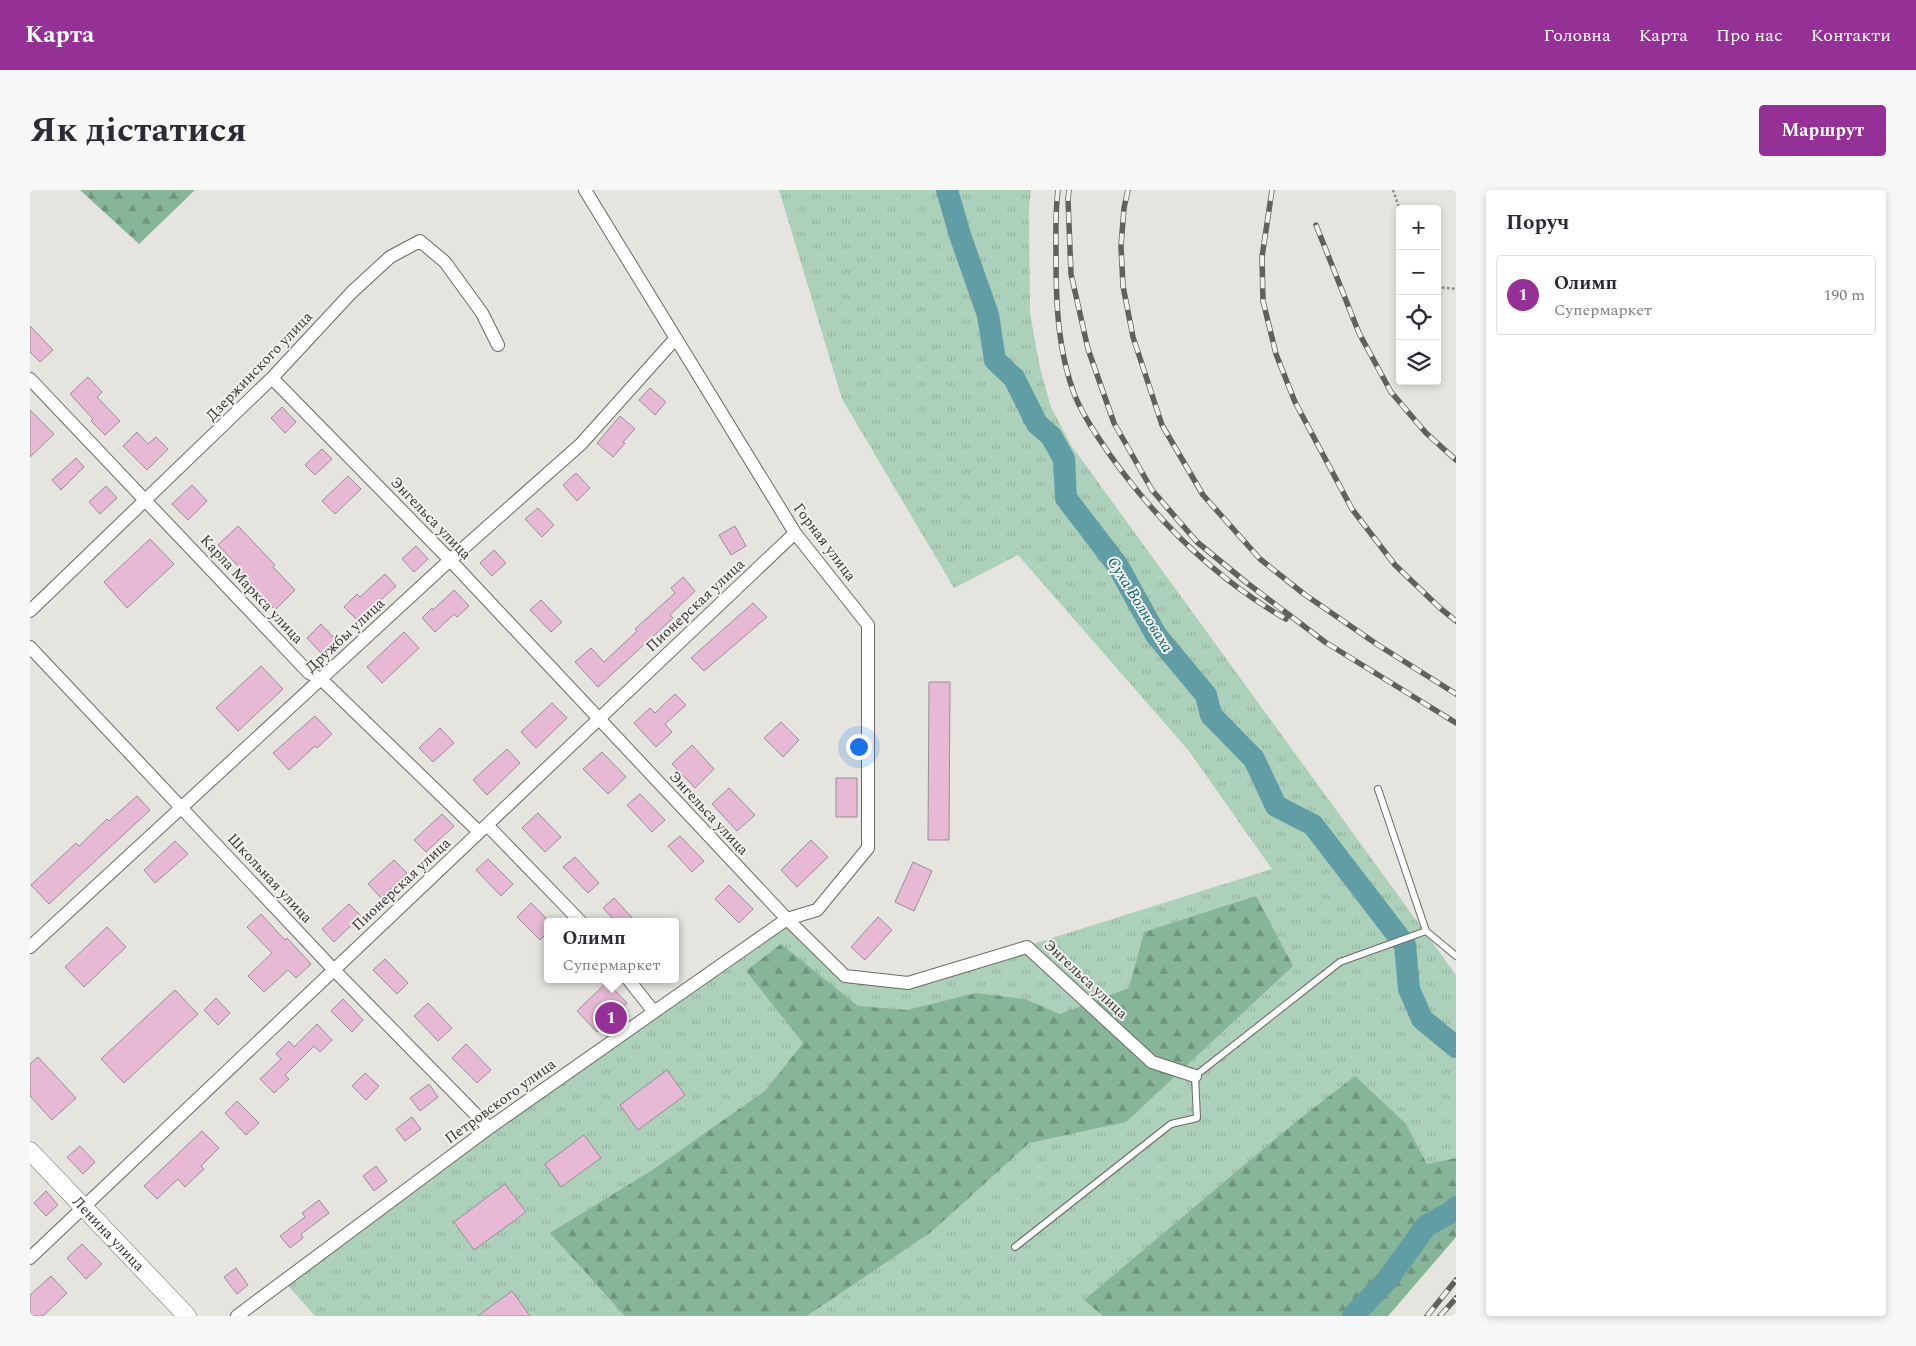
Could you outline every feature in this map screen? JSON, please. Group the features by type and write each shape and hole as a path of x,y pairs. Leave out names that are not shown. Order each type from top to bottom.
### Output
{"street":[{"name":"Горная улица","path":"585,190 795,533 868,625 868,848 817,910 787,919"},
{"name":"Дзержинского улица","path":"30,611 272,378 352,292 390,256 420,241 445,262 482,313 498,345"},
{"name":"Дружбы улица","path":"30,947 450,560 581,444 675,339"},
{"name":"Энгельса улица","path":"272,378 450,560 598,720 787,919 845,976 908,983 1027,947 1152,1062 1195,1076"},
{"name":"Карла Маркса улица","path":"30,379 309,673 321,679 577,918"},
{"name":"Пионерская улица","path":"30,1258 795,533"},
{"name":"Школьная улица","path":"30,647 334,970 490,1128"},
{"name":"Петровского улица","path":"237,1316 490,1128 787,919"},
{"path":"631,983 654,1012"},
{"name":"Ленина улица","path":"30,1151 187,1316"}],"lane":[{"path":"1378,789 1426,931 1456,956"},
{"path":"1015,1247 1171,1124 1197,1118 1195,1076 1340,962 1426,931"}],"path":[{"path":"1393,190 1398,205"},
{"path":"1441,287 1456,289"}],"green space":[{"path":"80,190 195,190 139,244"},
{"path":"779,190 1031,190 1029,208 1030,313 1040,368 1051,407 1071,445 1456,975 1456,1237 1388,1316 315,1316 284,1281 787,919 845,976 908,983 1272,869 1189,751 1018,555 954,588 842,399"},
{"path":"1256,896 1293,966 1126,1122 1029,1143 931,1232 807,1316 625,1316 550,1233 654,1169 766,1090 803,1043 746,971 781,944 858,1006 907,1010 976,993 1025,999 1060,1014 1129,988 1144,932"},
{"path":"1355,1076 1406,1124 1427,1164 1456,1158 1456,1237 1388,1316 1103,1316 1084,1300 1292,1125"}],"building":[{"path":"30,326 53,350 40,362 30,352"},
{"path":"88,377 102,392 97,397 120,421 105,435 91,421 93,419 70,394"},
{"path":"650,388 666,402 655,415 639,400"},
{"path":"282,407 296,422 285,433 271,418"},
{"path":"30,410 54,434 30,457"},
{"path":"620,416 635,429 613,457 597,443"},
{"path":"137,432 148,444 156,437 168,449 147,470 123,446"},
{"path":"322,449 332,459 315,475 305,465"},
{"path":"76,458 84,467 61,490 52,480"},
{"path":"576,473 590,488 577,501 563,485"},
{"path":"348,476 361,489 335,514 322,501"},
{"path":"192,485 207,501 188,520 172,504"},
{"path":"106,486 117,498 100,514 89,502"},
{"path":"538,508 554,525 542,537 525,519"},
{"path":"238,526 275,565 273,567 295,590 275,610 240,572 242,570 218,545"},
{"path":"735,526 746,546 731,555 719,535"},
{"path":"150,539 174,564 127,608 104,582"},
{"path":"416,546 428,559 414,572 402,559"},
{"path":"494,550 506,563 492,576 480,563"},
{"path":"385,574 396,586 358,621 344,607 357,594 360,597"},
{"path":"683,577 695,591 670,615 673,618 598,687 575,662 591,648 604,662 637,631 635,629 675,593 671,588"},
{"path":"454,590 469,606 457,617 454,614 435,632 422,618"},
{"path":"541,600 562,622 551,632 530,610"},
{"path":"753,603 767,617 704,671 691,658"},
{"path":"321,624 337,641 323,655 307,638"},
{"path":"404,632 419,648 382,683 367,667"},
{"path":"261,666 283,689 238,731 216,708"},
{"path":"929,682 950,682 949,840 928,840"},
{"path":"675,694 686,705 665,724 672,732 656,747 634,723 650,708 655,713"},
{"path":"552,703 567,718 536,748 521,732"},
{"path":"315,716 332,734 317,748 315,746 289,770 273,753"},
{"path":"781,722 799,740 783,757 764,738"},
{"path":"440,728 454,743 433,762 419,748"},
{"path":"692,745 714,769 695,788 672,764"},
{"path":"507,749 520,763 487,795 473,780"},
{"path":"602,752 626,777 608,794 583,769"},
{"path":"836,778 857,778 857,817 836,817"},
{"path":"729,788 755,815 737,831 712,804"},
{"path":"640,794 665,820 652,832 627,805"},
{"path":"137,796 150,810 49,904 31,885 76,843 79,846 107,819 109,821"},
{"path":"538,813 561,837 545,852 522,828"},
{"path":"442,814 454,826 426,852 414,840"},
{"path":"680,836 704,861 692,872 668,846"},
{"path":"811,840 828,857 797,887 781,870"},
{"path":"175,841 188,854 155,883 144,870"},
{"path":"575,857 599,883 588,893 563,867"},
{"path":"488,859 513,884 501,896 476,870"},
{"path":"394,860 407,873 381,898 368,884"},
{"path":"913,862 932,871 914,911 895,902"},
{"path":"729,885 753,909 739,923 715,899"},
{"path":"614,898 632,918 612,918 603,908"},
{"path":"531,903 546,918 544,918 544,936 540,940 517,917"},
{"path":"349,904 361,916 334,942 322,929"},
{"path":"261,914 311,964 296,978 288,970 264,992 248,976 272,953 247,927"},
{"path":"878,917 892,930 865,960 851,947"},
{"path":"107,927 126,947 84,987 65,967"},
{"path":"385,959 408,983 397,994 373,970"},
{"path":"606,983 627,1003 597,1032 577,1011"},
{"path":"175,990 198,1014 124,1083 101,1059"},
{"path":"216,998 230,1013 218,1025 204,1010"},
{"path":"343,999 363,1020 352,1032 331,1011"},
{"path":"428,1003 452,1028 438,1041 414,1016"},
{"path":"317,1024 332,1040 320,1052 314,1046 285,1075 289,1079 274,1093 260,1079 281,1059 276,1054 289,1041 294,1047"},
{"path":"466,1044 491,1070 477,1083 452,1058"},
{"path":"38,1057 76,1098 52,1120 30,1096 30,1064"},
{"path":"667,1070 685,1095 638,1130 620,1105"},
{"path":"365,1073 379,1086 366,1100 352,1086"},
{"path":"429,1084 438,1097 420,1111 410,1098"},
{"path":"237,1101 259,1123 246,1135 225,1113"},
{"path":"412,1117 421,1129 405,1141 396,1129"},
{"path":"202,1131 219,1148 201,1166 204,1169 185,1187 178,1179 157,1199 144,1186"},
{"path":"584,1135 601,1158 561,1187 545,1164"},
{"path":"80,1146 95,1162 83,1174 67,1157"},
{"path":"376,1166 387,1181 374,1191 363,1176"},
{"path":"505,1184 526,1212 474,1250 454,1222"},
{"path":"46,1191 58,1205 46,1216 34,1203"},
{"path":"319,1200 329,1213 301,1234 303,1238 290,1248 280,1236 305,1217 302,1213"},
{"path":"82,1244 102,1264 86,1279 67,1258"},
{"path":"236,1268 248,1285 237,1294 224,1277"},
{"path":"51,1276 67,1293 43,1316 30,1316 30,1295"},
{"path":"512,1291 530,1316 478,1316"}],"waterway":[{"name":"Суха Волноваха","path":"947,190 960,235 988,315 995,360 1014,378 1037,424 1051,436 1064,459 1066,498 1118,566 1156,635 1206,695 1211,715 1254,759 1276,806 1313,825 1405,945 1409,989 1422,1019 1456,1047"},
{"name":"Суха Волноваха","path":"1353,1316 1387,1280 1426,1226 1455,1210 1456,1207"}],"railway":[{"path":"1058,190 1056,276 1059,328 1069,379 1082,411 1100,441 1128,479 1147,503 1189,547 1236,586 1286,619"},
{"path":"1069,190 1071,274 1088,349 1114,423 1152,490 1197,542 1247,583 1325,642 1456,723"},
{"path":"1128,190 1124,208 1121,246 1123,286 1133,337 1162,425 1203,495 1260,559 1304,594 1378,645 1456,694"},
{"path":"1272,190 1262,257 1263,301 1276,354 1295,402 1352,509 1395,565 1456,621"},
{"path":"1316,225 1359,333 1391,392 1426,433 1456,460"},
{"path":"1427,1316 1456,1280"},
{"path":"1440,1316 1456,1298"}],"place":[{"name":"Олимп","path":"611,1018"}]}
